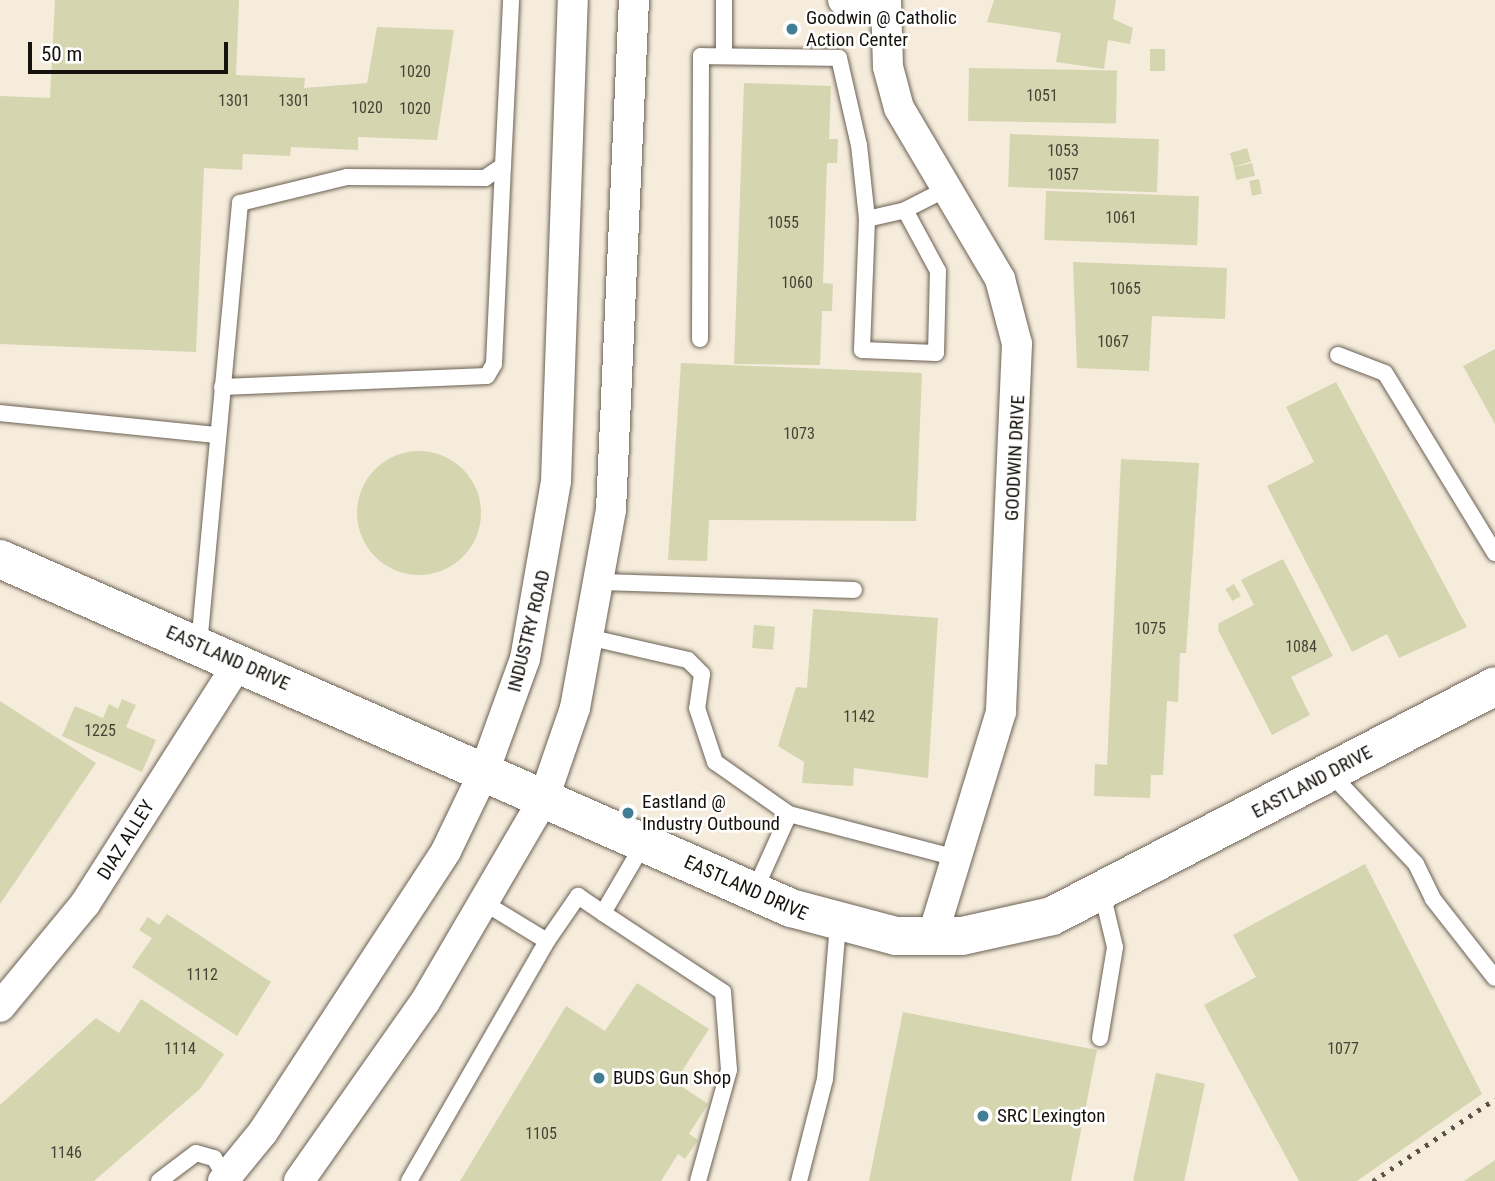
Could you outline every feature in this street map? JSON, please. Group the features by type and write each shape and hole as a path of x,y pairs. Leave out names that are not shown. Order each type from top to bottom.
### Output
{"street":[{"name":"INDUSTRY ROAD","path":"226,1180 270,1121 446,850 484,772 525,659 550,539 573,0"},
{"path":"299,1181 425,1002 544,798 592,638 611,510 634,0"},
{"path":"843,0 886,1"},
{"name":"GOODWIN DRIVE","path":"886,1 888,67 899,107 1000,279 1011,310 1018,380 1001,712 932,937"},
{"name":"EASTLAND DRIVE","path":"0,559 239,662 754,892 838,925 932,937 1019,927 1102,893 1495,686"},
{"name":"DIAZ ALLEY","path":"0,1007 85,904 239,662"}],"lane":[{"path":"222,387 487,376 494,364 511,0"},
{"path":"724,0 724,56"},
{"path":"700,338 701,56 839,58 859,145 867,219 862,350 936,353 938,271 905,210"},
{"path":"199,645 240,203 347,177 485,178 503,166"},
{"path":"867,219 905,210 946,189"},
{"path":"1338,355 1385,373 1495,553"},
{"path":"0,412 218,435"},
{"path":"602,582 854,590"},
{"path":"592,638 688,660 702,674 697,708 715,762 789,814 957,858"},
{"path":"1330,773 1416,864 1433,899 1495,978"},
{"path":"754,892 789,814"},
{"path":"603,913 644,842"},
{"path":"1100,1038 1115,947 1102,893"},
{"path":"409,1181 547,941 578,896 723,992 729,1070 698,1181"},
{"path":"483,902 547,941"},
{"path":"799,1181 825,1079 838,925"},
{"path":"159,1181 197,1153 214,1158 226,1180"}],"building":[{"path":"55,0 239,0 236,75 305,78 304,88 367,83 377,27 454,30 437,140 358,137 358,150 291,147 290,156 243,154 242,170 204,168 196,352 0,344 0,96 50,98"},
{"path":"994,0 1116,0 1113,19 1133,28 1130,44 1108,40 1104,69 1056,62 1061,33 987,22"},
{"path":"1150,49 1165,49 1165,71 1150,71"},
{"path":"969,68 1117,71 1116,124 968,121"},
{"path":"744,83 831,86 829,139 838,139 837,163 827,163 823,283 833,284 832,311 822,311 820,365 734,364"},
{"path":"1010,134 1159,139 1157,192 1008,187"},
{"path":"1247,148 1251,161 1234,167 1230,153"},
{"path":"1252,163 1255,176 1236,180 1233,167"},
{"path":"1259,179 1262,194 1252,196 1249,181"},
{"path":"1046,191 1199,196 1197,245 1044,240"},
{"path":"1073,262 1227,268 1225,319 1152,316 1149,371 1077,368"},
{"path":"1495,349 1495,424 1463,366"},
{"path":"681,363 922,373 916,521 709,520 707,561 668,560"},
{"path":"1336,382 1467,627 1399,658 1387,634 1352,652 1267,486 1314,462 1286,407"},
{"path":"419,451 443,456 463,469 476,489 481,513 476,537 463,557 443,570 419,575 395,570 375,557 362,537 357,513 362,489 375,469 395,456"},
{"path":"1121,459 1199,463 1186,653 1180,653 1178,702 1167,701 1163,775 1151,775 1150,798 1094,796 1095,764 1107,765"},
{"path":"1283,559 1333,656 1291,677 1310,715 1272,735 1218,630 1219,623 1254,605 1241,580"},
{"path":"1234,584 1241,596 1232,601 1225,589"},
{"path":"813,609 938,618 928,778 854,768 853,786 802,783 804,762 778,746 796,687 807,688"},
{"path":"754,625 775,627 773,650 752,648"},
{"path":"122,699 136,705 126,727 156,740 142,772 62,736 75,706 103,718 109,704 118,709"},
{"path":"0,701 96,763 0,904"},
{"path":"1365,864 1482,1094 1357,1181 1299,1181 1204,1005 1256,977 1233,935"},
{"path":"167,914 271,982 237,1036 132,967 152,938 139,930 148,917 159,925"},
{"path":"637,983 709,1029 675,1082 708,1104 689,1134 698,1140 685,1159 678,1154 661,1181 460,1181 566,1006 605,1031"},
{"path":"141,999 224,1054 200,1089 94,1181 0,1181 0,1105 96,1018 119,1033"},
{"name":"SRC Lexington","path":"903,1012 1097,1050 1071,1181 869,1181"},
{"path":"1156,1073 1205,1083 1184,1181 1133,1181"},
{"path":"1495,1160 1495,1181 1464,1181"}],"railway":[{"path":"1373,1181 1495,1099"}],"place":[{"name":"Goodwin @ Catholic Action Center","path":"792,29"},
{"name":"Eastland @ Industry Outbound","path":"628,813"},
{"name":"BUDS Gun Shop","path":"599,1078"},
{"name":"SRC Lexington","path":"983,1116"}]}
